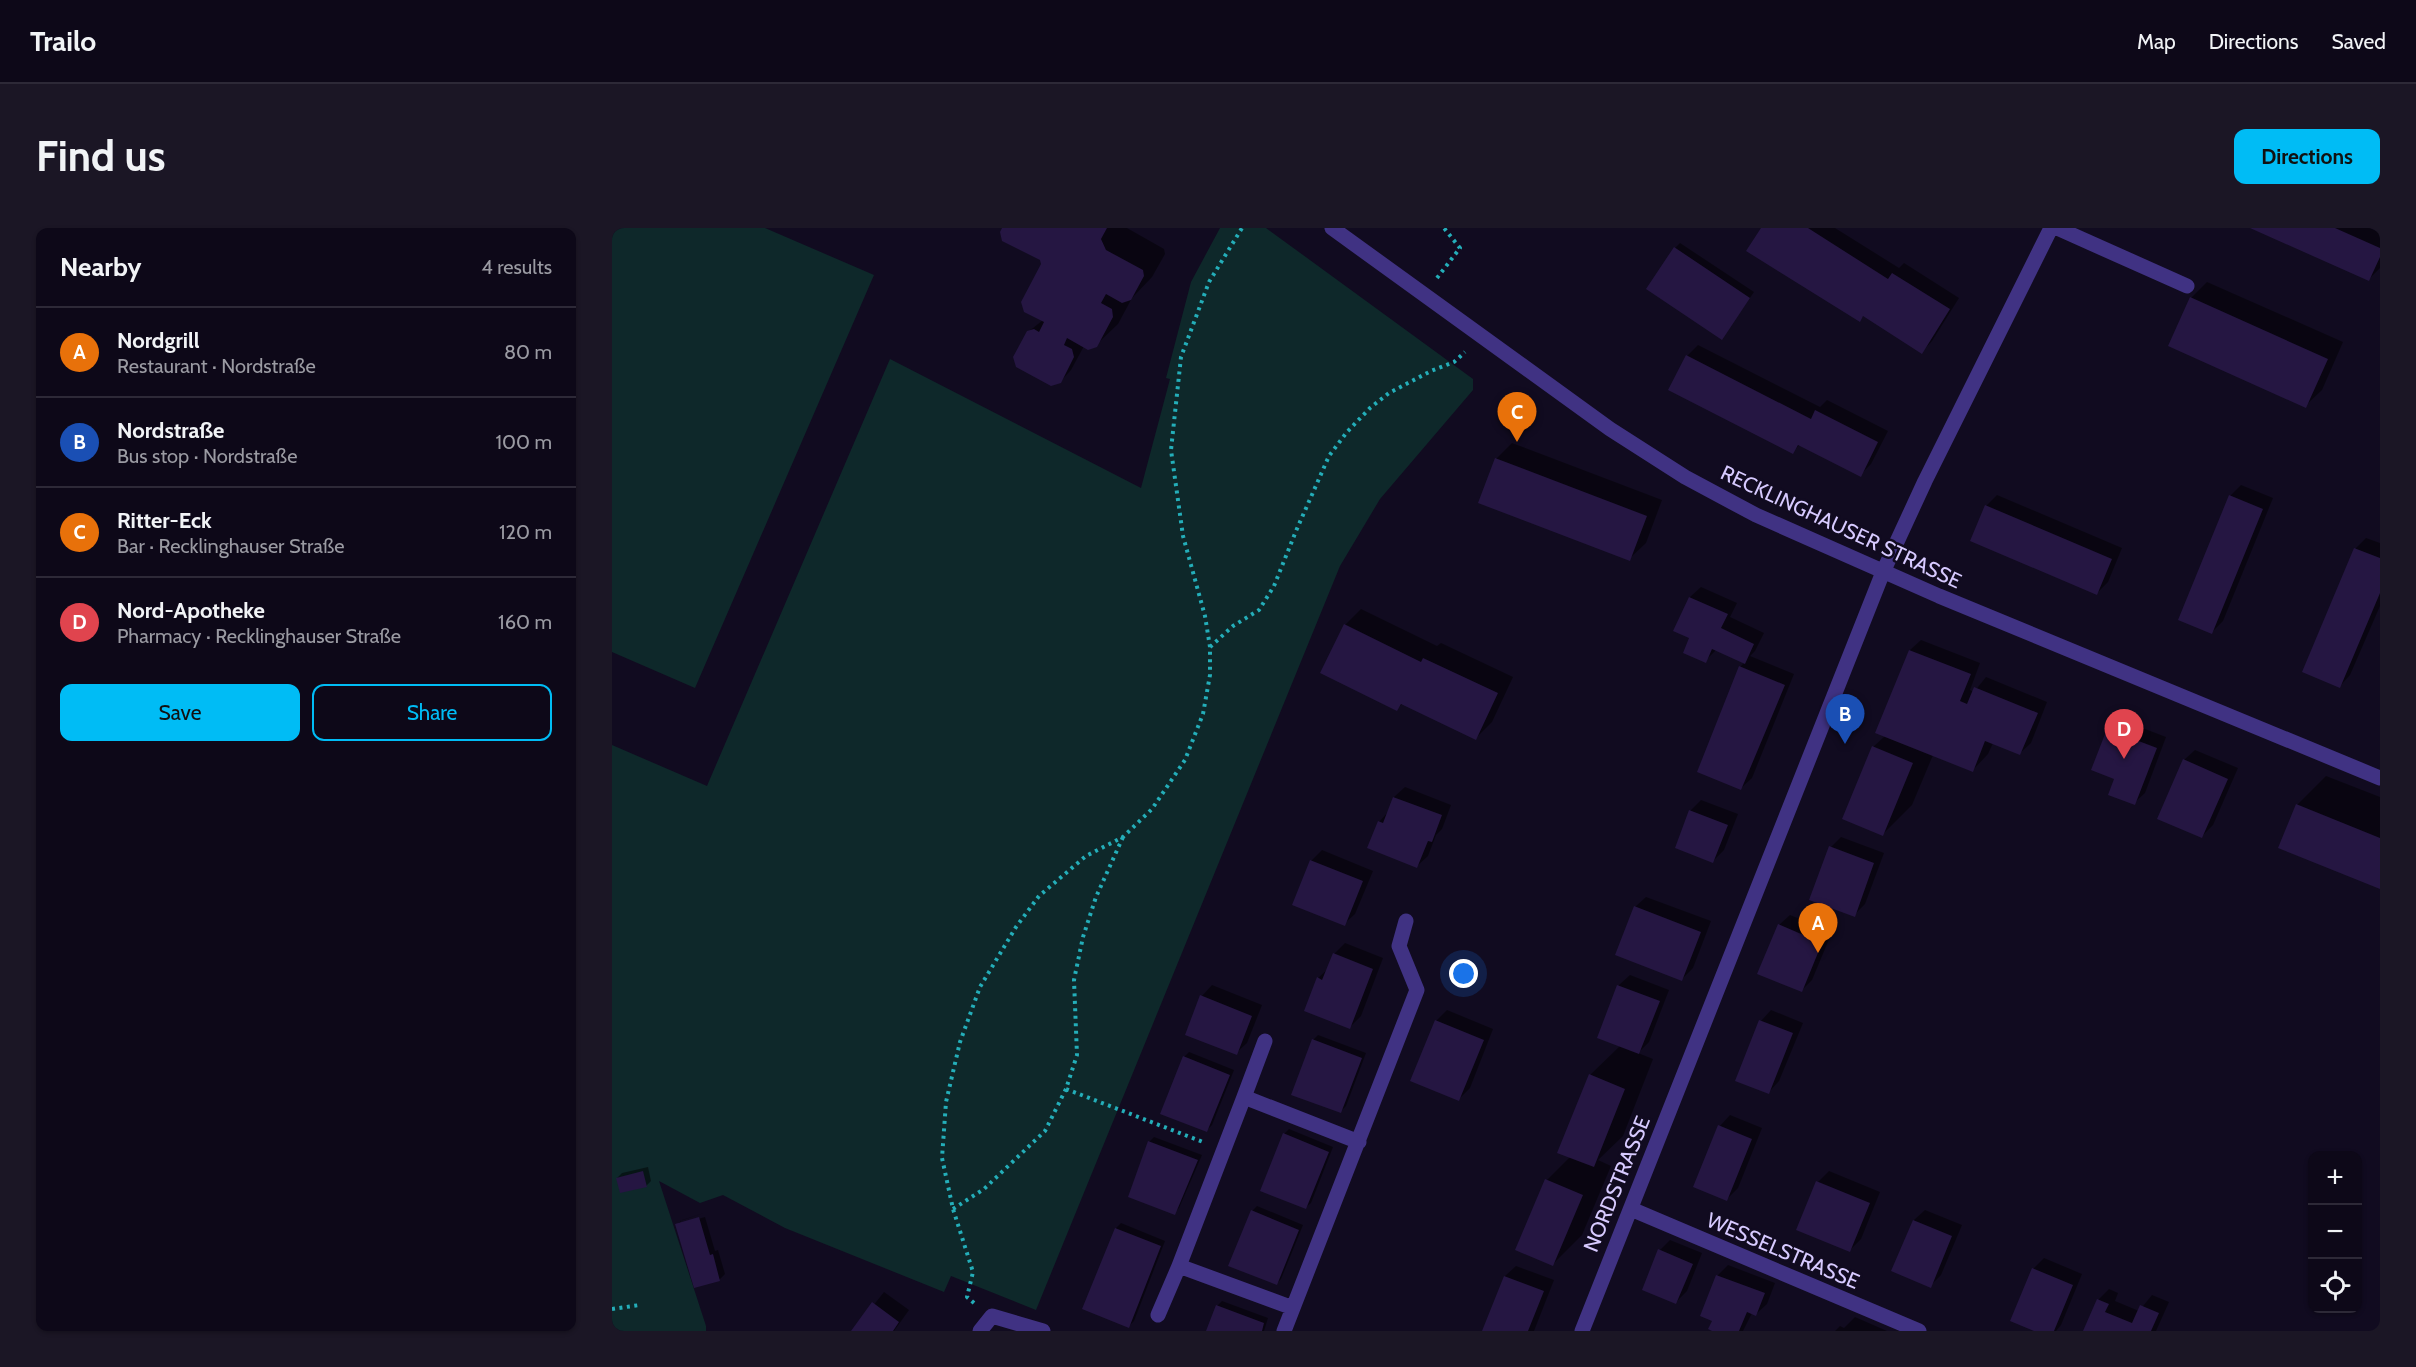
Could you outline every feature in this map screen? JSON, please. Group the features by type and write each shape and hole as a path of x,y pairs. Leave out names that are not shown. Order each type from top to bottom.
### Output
{"street":[{"name":"RECKLINGHAUSER STRASSE","path":"1332,228 1610,429 1685,477 1756,515 1883,572 2380,778"},
{"name":"NORDSTRASSE","path":"1582,1331 1883,572 1925,481 2051,228"},
{"path":"2057,228 2187,286"},
{"path":"1284,1331 1417,990 1399,946 1406,921"},
{"path":"1158,1316 1265,1041"},
{"path":"1244,1097 1359,1142"},
{"name":"WESSELSTRASSE","path":"1631,1209 1919,1331"},
{"path":"1179,1266 1293,1308"},
{"path":"980,1331 992,1316 1044,1331"}],"path":[{"path":"992,1316 967,1297 973,1272 953,1209 942,1158 946,1102 960,1042 980,987 1016,927 1040,896 1086,856 1123,837 1152,809 1185,760 1203,714 1210,675 1210,647 1205,616 1183,536 1171,450 1181,357 1209,282 1242,228"},
{"path":"1424,296 1460,248 1444,228"},
{"path":"1210,647 1233,626 1259,610 1274,586 1299,522 1329,456 1347,432 1370,408 1389,393 1454,362 1481,337"},
{"path":"953,1209 984,1189 1045,1131 1066,1089 1077,1055 1074,980 1083,937 1096,897 1123,837"},
{"path":"1066,1089 1223,1150"},
{"path":"612,1309 640,1305"}],"green space":[{"path":"612,228 765,228 874,275 695,688 612,652"},
{"path":"1220,228 1266,228 1473,379 1473,390 1380,499 1340,566 1036,1310 951,1276 944,1292 785,1228 723,1195 700,1203 659,1181 706,1331 612,1331 612,745 707,786 890,359 1141,488 1170,379 1166,378 1191,282"}],"building":[{"path":"1002,228 1107,228 1101,239 1106,250 1143,270 1144,276 1131,300 1122,303 1106,294 1101,303 1112,309 1113,317 1097,347 1088,350 1067,338 1064,345 1072,349 1074,357 1061,383 1051,386 1016,367 1013,357 1027,331 1034,329 1039,332 1044,322 1024,312 1021,302 1041,264 1040,260 1002,241 1000,232"},
{"path":"1761,228 1808,228 1888,279 1892,273 1950,309 1922,354 1863,316 1860,322 1746,251"},
{"path":"2250,228 2335,228 2380,248 2380,257 2369,281"},
{"path":"1674,247 1750,298 1722,340 1646,289"},
{"path":"2190,297 2328,359 2306,408 2168,346"},
{"path":"1686,355 1811,419 1815,410 1878,442 1861,477 1798,445 1793,454 1668,390"},
{"path":"1495,458 1647,516 1630,561 1478,503"},
{"path":"2229,495 2263,509 2212,634 2178,620"},
{"path":"1985,505 2112,559 2097,595 1970,541"},
{"path":"2354,548 2380,558 2380,593 2340,688 2302,672"},
{"path":"1689,597 1728,614 1721,628 1754,644 1745,664 1712,649 1706,663 1683,653 1689,638 1673,631"},
{"path":"1344,624 1421,662 1423,658 1498,693 1476,740 1401,704 1397,711 1320,673"},
{"path":"1909,650 1971,674 1960,701 1967,704 1974,687 2038,713 2020,755 1985,741 1973,772 1875,733"},
{"path":"1739,666 1785,685 1741,790 1697,772"},
{"path":"2107,729 2157,748 2135,805 2108,795 2114,779 2091,770"},
{"path":"1872,746 1913,763 1883,836 1842,819"},
{"path":"2183,759 2228,779 2202,838 2157,819"},
{"path":"1393,797 1442,815 1432,842 1428,841 1417,868 1367,848 1378,821 1383,823"},
{"path":"2296,804 2380,838 2380,889 2278,848"},
{"path":"1689,810 1728,825 1713,863 1675,848"},
{"path":"1829,846 1874,863 1855,917 1809,900"},
{"path":"1310,860 1363,881 1345,926 1292,905"},
{"path":"1634,906 1701,932 1682,981 1615,955"},
{"path":"1778,924 1822,943 1802,992 1757,974"},
{"path":"1333,953 1373,969 1350,1029 1304,1011 1317,977 1322,980"},
{"path":"1617,985 1660,1001 1639,1054 1597,1038"},
{"path":"1200,995 1252,1016 1237,1055 1185,1035"},
{"path":"1435,1020 1484,1040 1459,1101 1410,1081"},
{"path":"1759,1020 1793,1033 1769,1094 1735,1081"},
{"path":"1312,1039 1362,1058 1341,1113 1291,1095"},
{"path":"1183,1056 1230,1075 1207,1132 1160,1114"},
{"path":"1589,1074 1625,1089 1594,1167 1557,1153"},
{"path":"1718,1125 1752,1139 1727,1201 1693,1187"},
{"path":"1283,1133 1329,1152 1306,1209 1260,1191"},
{"path":"1148,1141 1198,1160 1175,1215 1128,1197"},
{"path":"643,1171 647,1187 620,1193 616,1178"},
{"path":"1545,1179 1583,1195 1553,1266 1515,1250"},
{"path":"1816,1181 1870,1203 1850,1252 1796,1230"},
{"path":"1251,1210 1299,1230 1277,1285 1228,1266"},
{"path":"699,1217 720,1281 694,1288 675,1224"},
{"path":"1913,1220 1952,1236 1931,1288 1891,1271"},
{"path":"1115,1228 1161,1246 1129,1328 1082,1309"},
{"path":"1658,1249 1693,1264 1676,1304 1642,1290"},
{"path":"2032,1268 2073,1285 2054,1331 2034,1331 2010,1321"},
{"path":"1716,1275 1765,1293 1756,1316 1747,1312 1739,1331 1712,1331 1708,1329 1712,1321 1700,1316"},
{"path":"1504,1276 1544,1291 1528,1331 1482,1331"},
{"path":"2097,1299 2109,1304 2105,1312 2132,1323 2140,1305 2159,1313 2151,1331 2083,1331"},
{"path":"872,1302 899,1322 893,1331 851,1331"},
{"path":"1216,1305 1264,1323 1262,1331 1206,1331"}],"place":[{"name":"Ritter-Eck","path":"1517,442"},
{"name":"Nordstraße","path":"1845,744"},
{"name":"Nord-Apotheke","path":"2124,759"},
{"name":"Nordgrill","path":"1818,953"}]}
